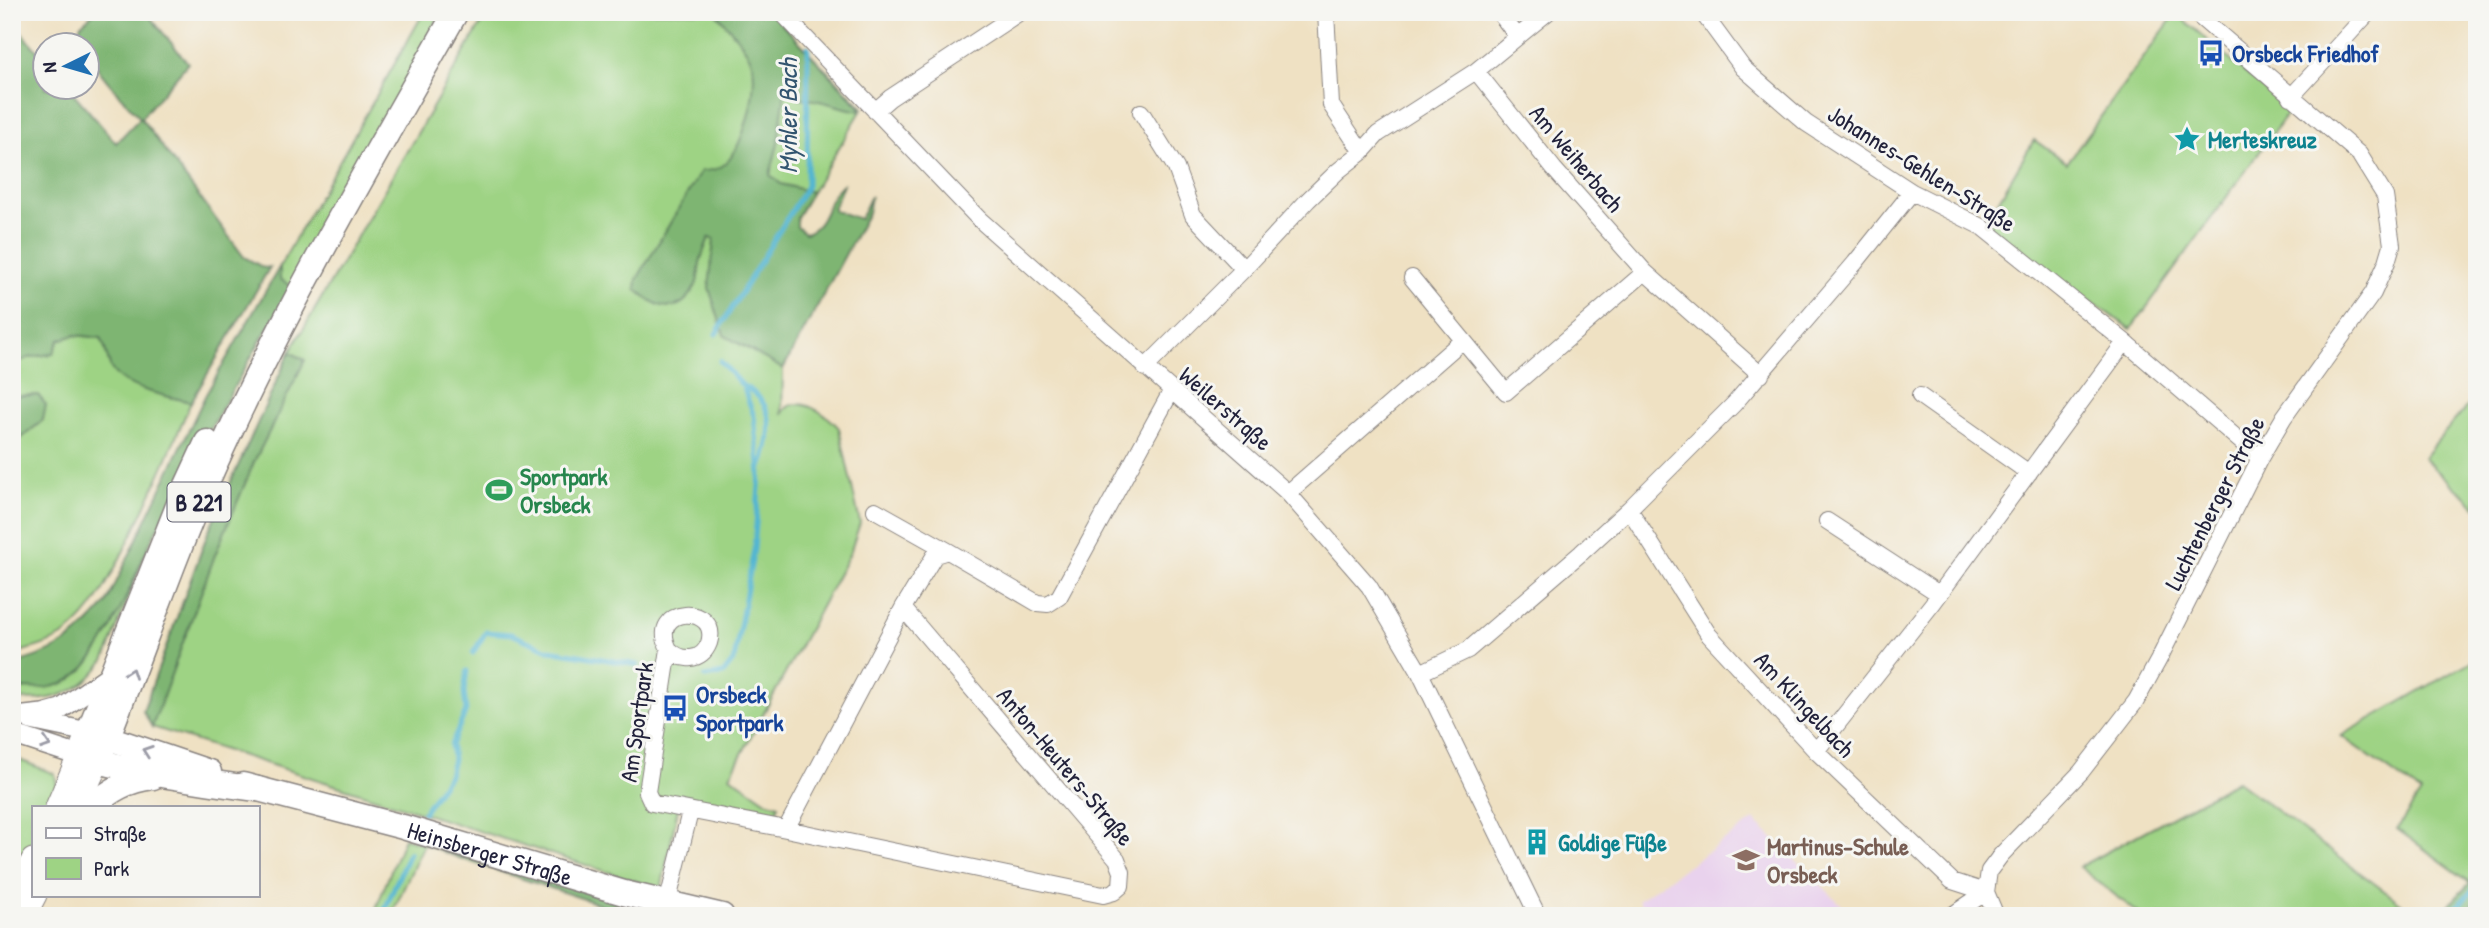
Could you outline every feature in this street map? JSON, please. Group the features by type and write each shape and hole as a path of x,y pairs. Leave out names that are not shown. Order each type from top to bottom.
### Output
{"main road":[{"name":"B 221","path":"98,734 111,674 204,447 248,369 308,274 456,12"},
{"name":"B 221","path":"89,758 220,452 308,274"},
{"name":"Heinsberger Straße","path":"98,734 257,789 403,827 667,904 722,916"},
{"name":"Heinsberger Straße","path":"89,758 160,776 257,789"},
{"path":"58,806 89,758"},
{"path":"77,806 89,758"},
{"path":"93,806 134,779 160,776"},
{"path":"12,901 32,862"},
{"path":"24,916 34,897"}],"street":[{"name":"Weilerstraße","path":"781,12 979,219 1288,494 1369,586 1420,673 1538,916"},
{"path":"875,111 890,98 1020,12"},
{"path":"1326,12 1331,105 1362,152"},
{"path":"1499,12 1517,36"},
{"path":"1145,368 1244,269 1308,200 1362,152 1378,134 1476,72 1548,12"},
{"name":"Johannes-Gehlen-Straße","path":"1702,12 1743,68 1806,123 1912,192 1982,227 2125,342 2260,458"},
{"name":"Luchtenberger Straße","path":"1986,891 1989,871 2001,855 2081,772 2136,701 2260,458 2284,417 2373,293 2392,245 2385,196 2359,154 2194,12"},
{"path":"2291,97 2369,12"},
{"name":"Am Weiherbach","path":"1476,72 1554,169 1645,272 1761,375"},
{"path":"1141,112 1176,168 1193,215 1244,269"},
{"path":"1420,673 1468,650 1629,509 1761,375 1912,192"},
{"path":"1412,278 1506,391 1645,272"},
{"path":"1288,494 1464,340"},
{"path":"1816,751 1939,594 2125,342"},
{"path":"874,510 1037,603 1048,604 1059,597 1172,390"},
{"path":"1920,396 2029,473"},
{"name":"Am Klingelbach","path":"1629,509 1709,635 1816,751 1952,881 1986,891"},
{"path":"1826,521 1939,594"},
{"path":"786,829 903,608 935,555 948,551"},
{"name":"Anton-Heuters-Straße","path":"690,813 786,829 1103,895 1114,892 1121,886 1122,872 1117,859 903,608"},
{"name":"Am Sportpark","path":"668,649 646,792 652,803 690,813"},
{"path":"13,722 61,709 111,674"},
{"name":"Heinsberger Straße","path":"13,722 98,734"},
{"name":"Heinsberger Straße","path":"13,722 48,744 89,758"},
{"path":"667,904 690,813"},
{"path":"1951,916 1986,891 1996,916"}],"shaded area":[{"name":"Martinus-Schule Orsbeck","path":"1754,820 1853,916 1650,916 1638,900"}],"green space":[{"path":"95,12 146,12 188,63 141,118 244,257 264,268 270,267 191,402 146,390 123,380 110,366 101,338 75,335 59,340 53,354 25,359 12,369 12,21 32,45 32,102 81,102 116,143 140,118 102,74 102,32 80,32 80,25"},
{"path":"424,12 441,12 384,124 292,287 280,279 280,266"},
{"name":"Sportpark Orsbeck","path":"488,12 770,12 863,108 725,335 783,369 782,414 787,407 794,405 811,407 839,428 860,523 850,553 730,776 768,802 779,805 774,818 680,799 661,889 152,727 143,711 209,530 290,352"},
{"path":"715,12 771,12 860,107 860,111 800,98 795,85 786,85 778,144 770,175 781,184 812,192 797,217 797,227 805,233 818,225 833,196 843,184 833,210 860,219 871,196 868,213 783,369 724,335 709,288 714,239 709,238 701,259 697,284 682,303 667,307 659,305 636,289 637,279 701,171 722,166 730,159 748,116 754,84 751,60 740,41"},
{"path":"2176,13 2289,111 2131,329 1983,227 2034,140 2067,163"},
{"path":"280,266 280,279 292,287 185,475 100,647 78,674 63,683 38,688 12,687 12,664 42,655 65,643 85,627 106,604 205,396"},
{"path":"75,335 102,338 110,366 123,380 146,390 191,402 141,517 92,607 61,637 12,654 12,446 43,420 38,395 17,396 14,392 13,371 20,361 53,354 59,340"},
{"path":"290,352 305,360 255,460 215,555 152,727 143,711 209,530"},
{"path":"12,391 17,396 38,395 46,405 43,420 12,446"},
{"path":"2477,394 2477,507 2423,458"},
{"path":"151,540 108,651 94,673 74,689 51,698 12,698 12,687 22,689 80,673 101,643 129,591"},
{"path":"2477,658 2477,875 2471,883 2397,829 2421,793 2341,736"},
{"path":"12,757 55,774 57,787 52,806 32,806 32,848 12,888"},
{"path":"2237,781 2418,916 2142,916 2079,867"},
{"path":"404,838 424,844 391,916 373,916"},
{"path":"424,844 650,912 653,916 636,916"},
{"path":"2477,875 2477,900 2463,916 2439,916"}],"waterway":[{"name":"Myhler Bach","path":"716,334 807,186 808,47"},
{"name":"Myhler Bach","path":"705,677 723,674 734,660 754,549 760,473 754,416 743,386 720,361"},
{"name":"Myhler Bach","path":"743,386 755,394 768,413 769,435 760,471"},
{"name":"Myhler Bach","path":"473,653 486,632 511,634 549,650 638,665"},
{"name":"Myhler Bach","path":"423,813 449,775 453,759 451,745 466,711 464,691 467,671"},
{"name":"Myhler Bach","path":"382,916 409,853"},
{"path":"2448,916 2477,886"}],"place":[{"name":"Orsbeck Friedhof","path":"2211,53"},
{"name":"Merteskreuz","path":"2187,139"},
{"name":"Sportpark Orsbeck","path":"499,490"},
{"name":"Orsbeck Sportpark","path":"675,708"},
{"name":"Goldige Füße","path":"1537,842"},
{"name":"Martinus-Schule Orsbeck","path":"1746,860"}]}
